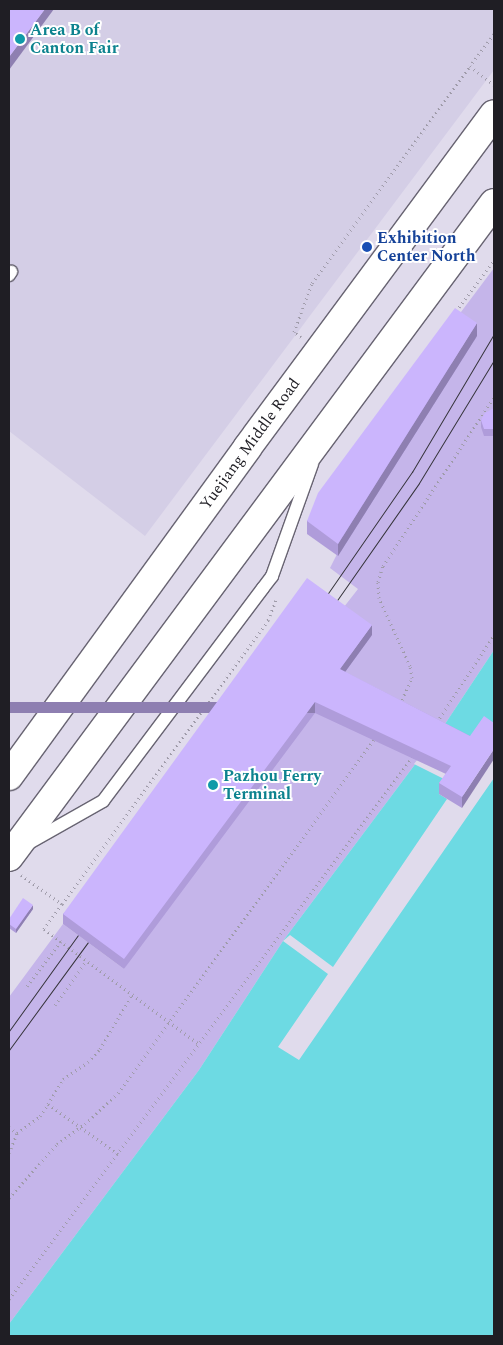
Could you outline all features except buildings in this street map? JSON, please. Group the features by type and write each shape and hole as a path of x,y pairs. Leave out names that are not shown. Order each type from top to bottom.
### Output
{"main road":[{"name":"Yuejiang Middle Road","path":"9,776 246,448 494,114"},
{"path":"12,860 494,203"}],"lane":[{"path":"12,860 103,801 264,588 272,576 321,439"}],"path":[{"path":"494,34 470,66 494,85"},
{"path":"398,707 412,678 410,666 379,598 378,582 383,566 494,397"},
{"path":"434,726 494,635"},
{"path":"9,1198 35,1165 118,1093 168,1020 380,731"},
{"path":"9,1299 417,750"},
{"path":"12,860 62,904 44,928 199,1044"},
{"path":"28,986 61,941"},
{"path":"55,1004 87,960"},
{"path":"9,1153 17,1133 40,1116 63,1079 88,1062 100,1049 132,994"},
{"path":"48,1104 118,1154"},
{"path":"9,1127 17,1133"}],"shaded area":[{"path":"9,9 494,9 494,70 145,536 9,431"},
{"path":"494,268 494,650 443,727 283,941 199,1070 9,1324 9,997 63,924 124,969 340,612 358,589 330,568 455,320"}],"water":[{"path":"494,650 494,1336 9,1336 9,1324 199,1070 283,941 443,727"}],"pier":[{"path":"443,727 471,739 494,731 494,778 299,1060 278,1047 328,974 283,941 290,935 333,967 447,799 439,794 448,781 414,764"}],"tram line":[{"path":"324,599 412,472 494,334"},
{"path":"333,606 419,483 494,360"},
{"path":"9,1031 78,935"},
{"path":"9,1050 88,942"}],"place":[{"name":"Area B of Canton Fair","path":"20,39"},
{"name":"Exhibition Center North","path":"367,247"},
{"name":"Pazhou Ferry Terminal","path":"213,785"}]}
